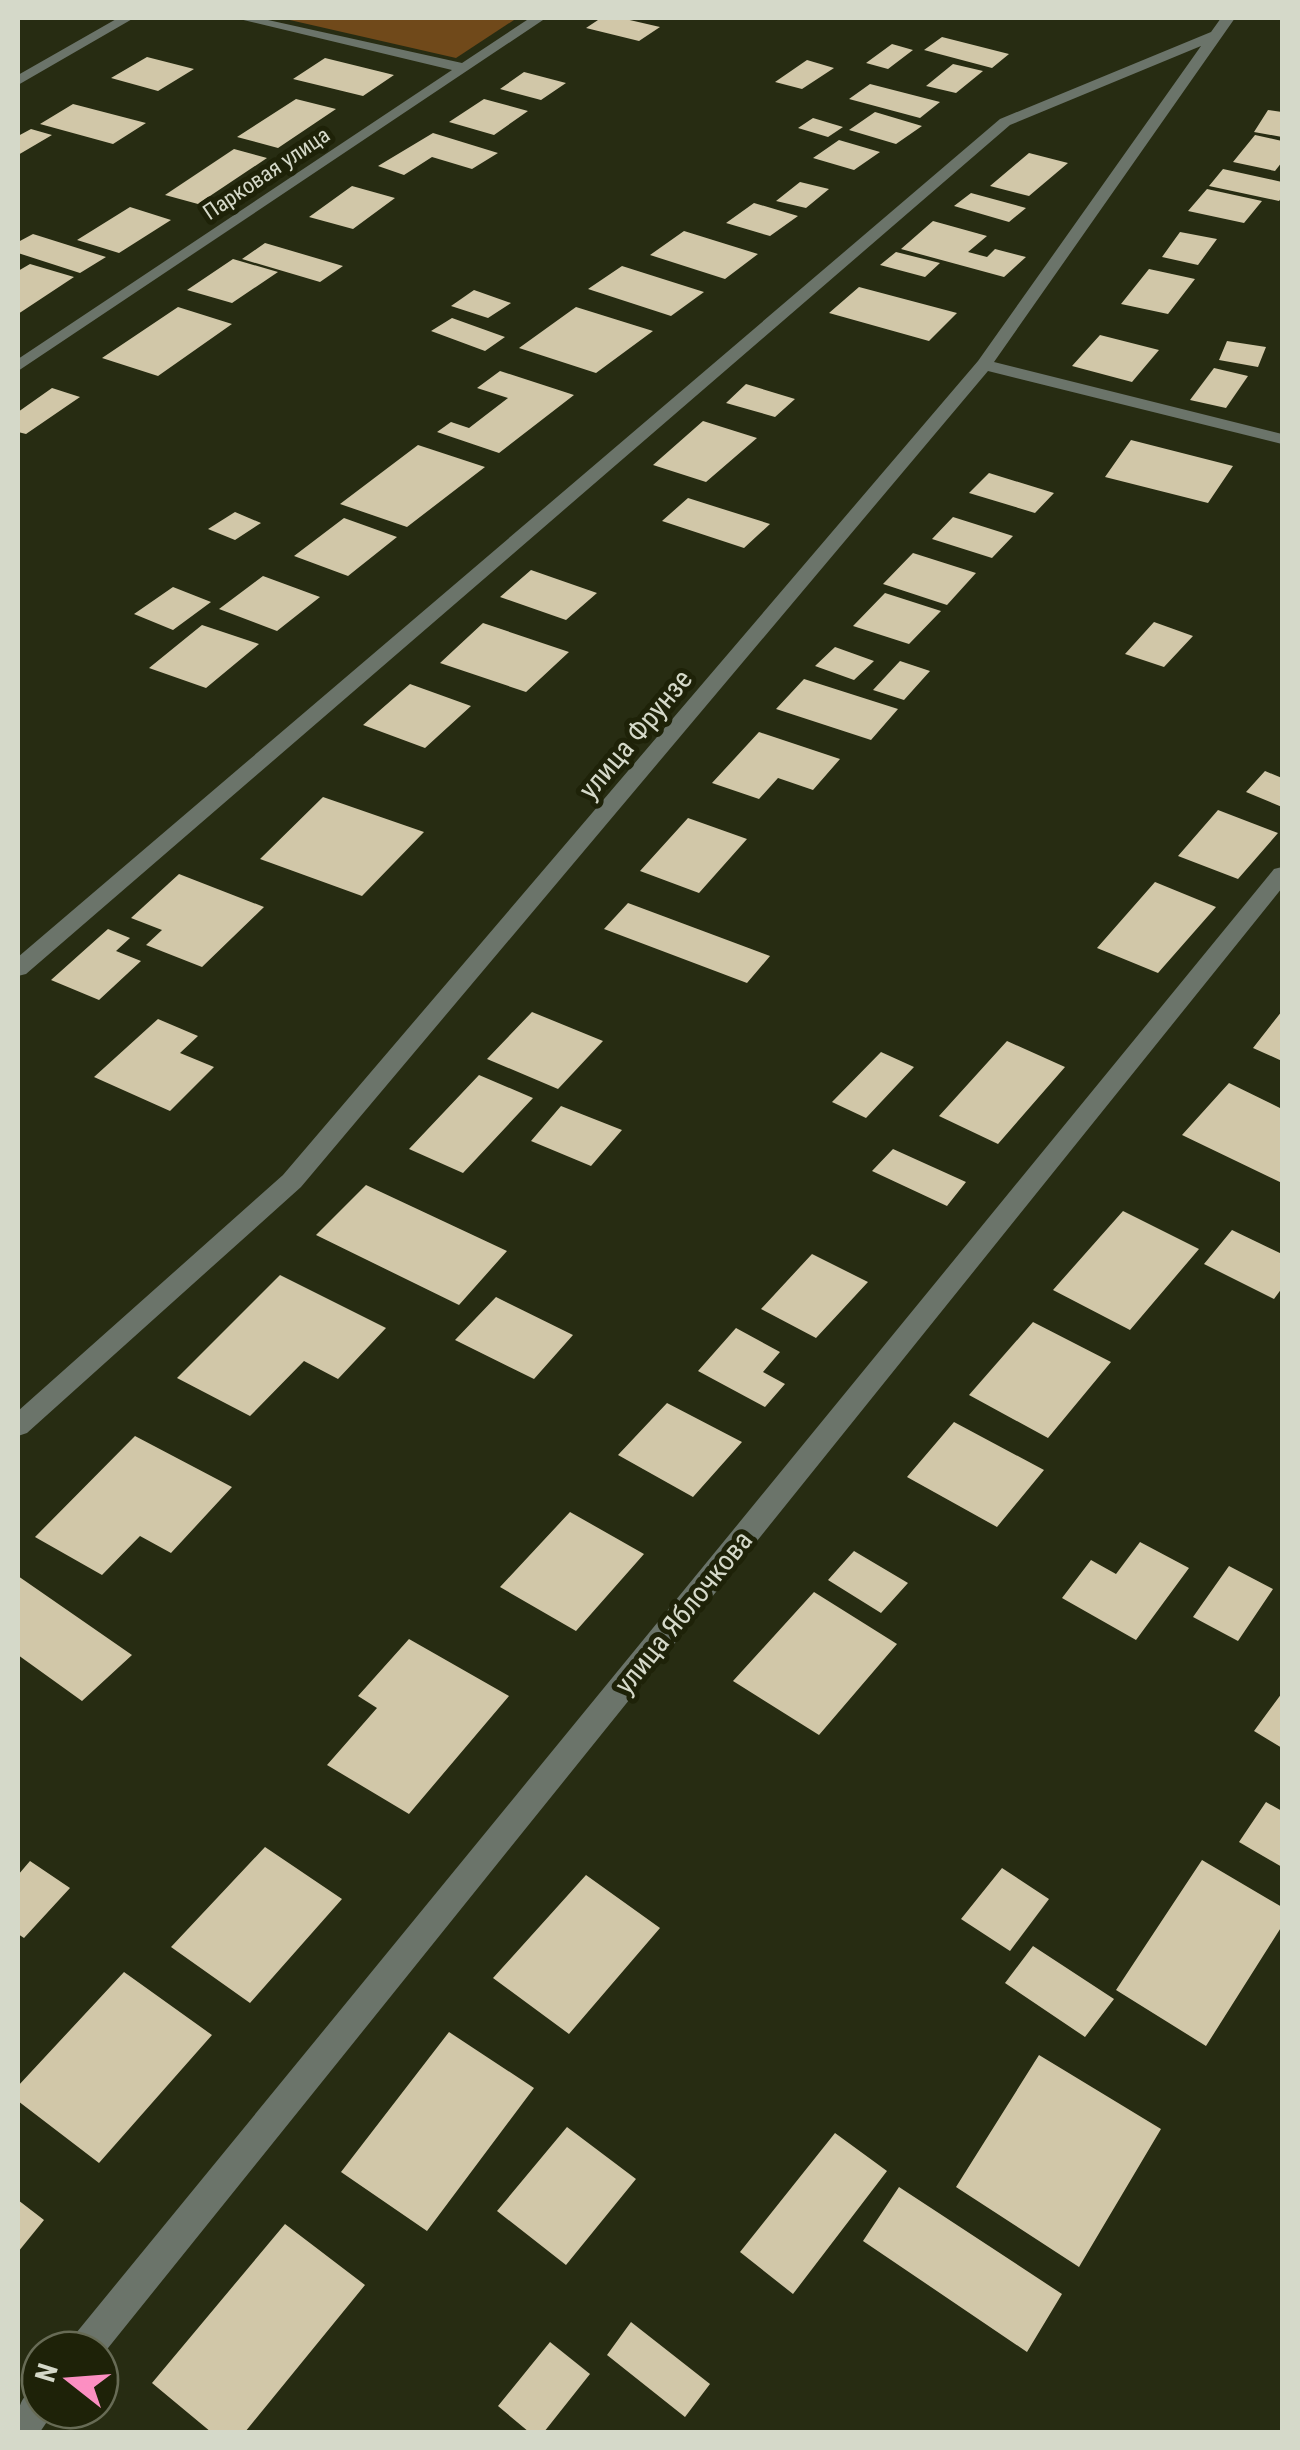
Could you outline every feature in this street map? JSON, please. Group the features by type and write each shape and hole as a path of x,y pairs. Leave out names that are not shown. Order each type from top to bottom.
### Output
{"street":[{"path":"18,81 127,18"},
{"path":"242,18 464,68"},
{"name":"Парковая улица","path":"18,366 539,18"},
{"path":"18,969 1004,122 1223,26"},
{"name":"улица Фрунзе","path":"18,1426 292,1181 984,365 1223,26"},
{"path":"984,365 1282,439"},
{"name":"улица Яблочкова","path":"100,2330 1282,874"}],"shaded area":[{"path":"281,18 517,18 456,58"}],"building":[{"path":"601,18 621,18 660,27 639,41 586,28"},
{"path":"942,37 1009,54 992,68 924,50"},
{"path":"892,44 913,50 888,69 866,63"},
{"path":"147,57 194,69 158,91 111,78"},
{"path":"325,58 394,75 363,96 293,79"},
{"path":"807,60 834,68 802,89 775,82"},
{"path":"953,64 983,71 956,93 926,86"},
{"path":"524,72 566,83 541,100 500,89"},
{"path":"870,84 940,102 920,118 849,99"},
{"path":"296,99 336,109 278,148 237,137"},
{"path":"484,99 528,111 494,135 449,122"},
{"path":"73,104 146,123 113,144 40,124"},
{"path":"1268,110 1282,112 1282,137 1254,132"},
{"path":"875,112 922,126 896,144 849,130"},
{"path":"813,118 843,127 828,137 798,128"},
{"path":"31,129 52,135 18,155 18,136"},
{"path":"433,133 498,153 472,169 432,157 404,175 378,166"},
{"path":"1255,135 1282,141 1282,162 1275,171 1233,162"},
{"path":"839,140 880,152 854,170 813,158"},
{"path":"234,149 267,158 198,204 165,195"},
{"path":"1029,153 1068,163 1029,196 990,186"},
{"path":"1223,169 1282,182 1282,197 1279,201 1209,186"},
{"path":"800,182 829,189 806,208 776,201"},
{"path":"352,186 395,198 353,229 309,217"},
{"path":"1207,189 1262,201 1244,223 1188,211"},
{"path":"971,193 1026,208 1009,222 954,206"},
{"path":"754,203 798,216 770,236 726,223"},
{"path":"130,207 171,220 119,253 77,240"},
{"path":"933,221 987,236 968,252 987,257 995,249 1026,257 1004,277 901,249"},
{"path":"684,231 758,254 725,279 650,255"},
{"path":"1180,232 1217,239 1198,265 1162,257"},
{"path":"33,234 106,257 80,273 18,253 18,242"},
{"path":"265,243 343,266 320,282 242,259"},
{"path":"896,252 940,263 925,277 880,265"},
{"path":"233,259 278,272 232,303 187,290"},
{"path":"30,264 74,277 18,314 18,271"},
{"path":"622,266 704,292 671,316 588,289"},
{"path":"1149,269 1195,279 1168,314 1121,304"},
{"path":"859,287 957,313 929,341 829,313"},
{"path":"474,290 511,303 488,318 451,306"},
{"path":"178,307 232,324 158,376 102,358"},
{"path":"576,307 653,331 596,373 519,348"},
{"path":"452,318 505,337 485,351 431,331"},
{"path":"1100,335 1159,350 1132,382 1072,366"},
{"path":"1227,341 1266,347 1258,367 1219,360"},
{"path":"1214,368 1248,376 1226,408 1190,400"},
{"path":"500,371 574,395 499,453 437,432 451,422 469,428 508,398 477,388"},
{"path":"746,384 795,399 775,417 726,403"},
{"path":"52,388 80,397 26,434 18,432 18,412"},
{"path":"703,421 757,438 706,482 653,465"},
{"path":"1131,440 1233,466 1208,503 1105,477"},
{"path":"418,445 485,467 407,527 340,504"},
{"path":"989,473 1054,493 1035,513 969,493"},
{"path":"688,498 770,524 744,548 662,521"},
{"path":"235,512 261,523 235,540 208,529"},
{"path":"953,517 1013,536 992,558 932,539"},
{"path":"344,518 397,537 348,576 294,556"},
{"path":"913,553 976,573 947,605 883,584"},
{"path":"531,570 597,593 566,620 500,597"},
{"path":"263,576 320,597 277,631 219,609"},
{"path":"173,587 211,602 173,630 134,614"},
{"path":"885,593 941,611 909,644 853,626"},
{"path":"1154,622 1193,636 1164,667 1125,654"},
{"path":"483,623 569,652 526,692 440,663"},
{"path":"202,625 259,644 206,688 149,668"},
{"path":"835,647 874,661 854,680 815,666"},
{"path":"900,661 930,671 904,700 873,690"},
{"path":"804,679 898,709 871,740 776,709"},
{"path":"410,684 471,706 425,748 363,725"},
{"path":"759,732 840,759 813,790 778,778 759,799 712,783"},
{"path":"1265,771 1282,778 1282,807 1246,792"},
{"path":"323,797 424,832 362,896 260,859"},
{"path":"1218,810 1278,833 1238,879 1178,856"},
{"path":"688,818 747,839 699,893 640,871"},
{"path":"179,874 264,907 202,967 146,945 162,930 131,918"},
{"path":"1155,882 1216,907 1158,973 1097,948"},
{"path":"628,903 770,956 747,983 604,929"},
{"path":"108,929 130,938 116,951 141,961 99,1000 51,980"},
{"path":"1282,1011 1282,1061 1253,1048"},
{"path":"532,1012 603,1041 558,1089 487,1059"},
{"path":"158,1019 198,1036 180,1053 214,1067 170,1111 94,1077"},
{"path":"1007,1041 1065,1067 998,1144 939,1116"},
{"path":"881,1052 914,1067 866,1118 832,1102"},
{"path":"479,1075 533,1098 463,1173 409,1149"},
{"path":"1229,1083 1282,1109 1282,1183 1182,1135"},
{"path":"561,1106 622,1130 591,1166 531,1141"},
{"path":"893,1149 966,1182 947,1206 872,1171"},
{"path":"366,1185 507,1251 459,1305 316,1235"},
{"path":"1123,1211 1199,1249 1130,1330 1053,1290"},
{"path":"1232,1230 1282,1254 1282,1288 1274,1299 1204,1264"},
{"path":"812,1254 868,1282 816,1338 761,1309"},
{"path":"280,1275 386,1328 338,1379 304,1361 250,1416 177,1378"},
{"path":"496,1297 573,1335 534,1379 455,1340"},
{"path":"1033,1322 1111,1362 1048,1438 969,1395"},
{"path":"736,1328 780,1352 763,1372 785,1384 765,1407 698,1371"},
{"path":"667,1403 742,1442 693,1497 618,1455"},
{"path":"954,1422 1044,1470 997,1527 907,1477"},
{"path":"135,1436 232,1487 171,1553 140,1536 102,1575 35,1537"},
{"path":"570,1512 644,1554 576,1631 500,1587"},
{"path":"1140,1542 1189,1568 1136,1640 1062,1598 1091,1560 1116,1574"},
{"path":"854,1551 908,1583 881,1613 828,1580"},
{"path":"1229,1566 1273,1589 1238,1641 1193,1617"},
{"path":"18,1576 132,1655 82,1701 18,1655"},
{"path":"814,1592 897,1644 819,1735 733,1681"},
{"path":"409,1639 509,1696 409,1814 327,1765 377,1708 358,1696"},
{"path":"1282,1693 1282,1748 1254,1731"},
{"path":"1266,1802 1282,1811 1282,1867 1239,1842"},
{"path":"265,1847 342,1899 250,2003 171,1947"},
{"path":"1202,1860 1282,1907 1282,1926 1206,2046 1116,1990"},
{"path":"30,1861 70,1888 24,1938 18,1934 18,1875"},
{"path":"1002,1868 1049,1899 1010,1951 961,1919"},
{"path":"586,1875 660,1928 569,2034 493,1978"},
{"path":"1033,1946 1114,1999 1085,2037 1005,1983"},
{"path":"124,1972 212,2035 99,2163 18,2101 18,2086"},
{"path":"449,2032 534,2088 427,2231 341,2172"},
{"path":"1039,2055 1161,2129 1079,2267 956,2187"},
{"path":"567,2127 636,2179 566,2265 497,2211"},
{"path":"835,2133 887,2171 793,2294 740,2252"},
{"path":"899,2187 1062,2294 1027,2352 863,2241"},
{"path":"18,2200 44,2220 18,2252"},
{"path":"285,2224 365,2285 245,2432 211,2432 152,2383"},
{"path":"631,2322 710,2384 685,2417 607,2355"},
{"path":"550,2342 590,2374 544,2432 529,2432 498,2406"}]}
